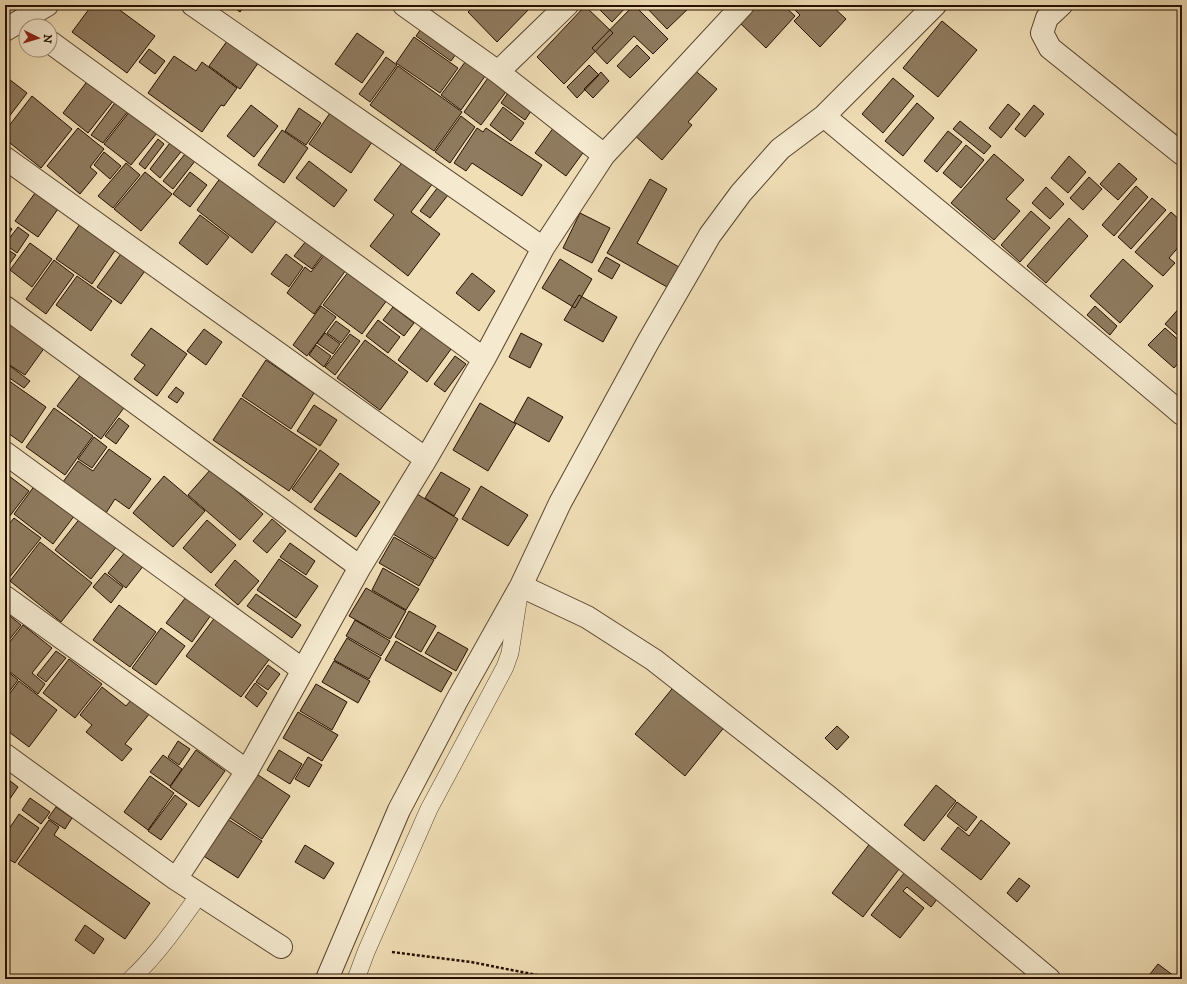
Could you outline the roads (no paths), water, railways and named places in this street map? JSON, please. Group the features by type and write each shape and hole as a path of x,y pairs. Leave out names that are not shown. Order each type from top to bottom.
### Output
{"street":[{"path":"28,18 47,5"},
{"path":"193,5 543,248"},
{"path":"404,5 498,72 604,155"},
{"path":"498,72 567,5"},
{"path":"176,879 247,771 360,567 426,459 484,359 543,248 604,155 743,5"},
{"path":"327,979 399,810 457,700 521,586 560,503 648,342 710,235 741,192 780,149 824,116 935,5"},
{"path":"1061,5 1048,18 1042,33 1050,48 1182,154"},
{"path":"58,48 484,359"},
{"path":"824,116 1095,340 1182,414"},
{"path":"5,158 426,459"},
{"path":"5,307 360,567"},
{"path":"5,453 303,670"},
{"path":"521,586 587,617 654,660 826,795 1049,979"},
{"path":"5,597 247,771"},
{"path":"5,755 176,879 281,947"}],"lane":[{"path":"356,979 366,952 429,809 505,667 512,646 521,586"},
{"path":"131,979 146,965 165,943 199,895"}]}
